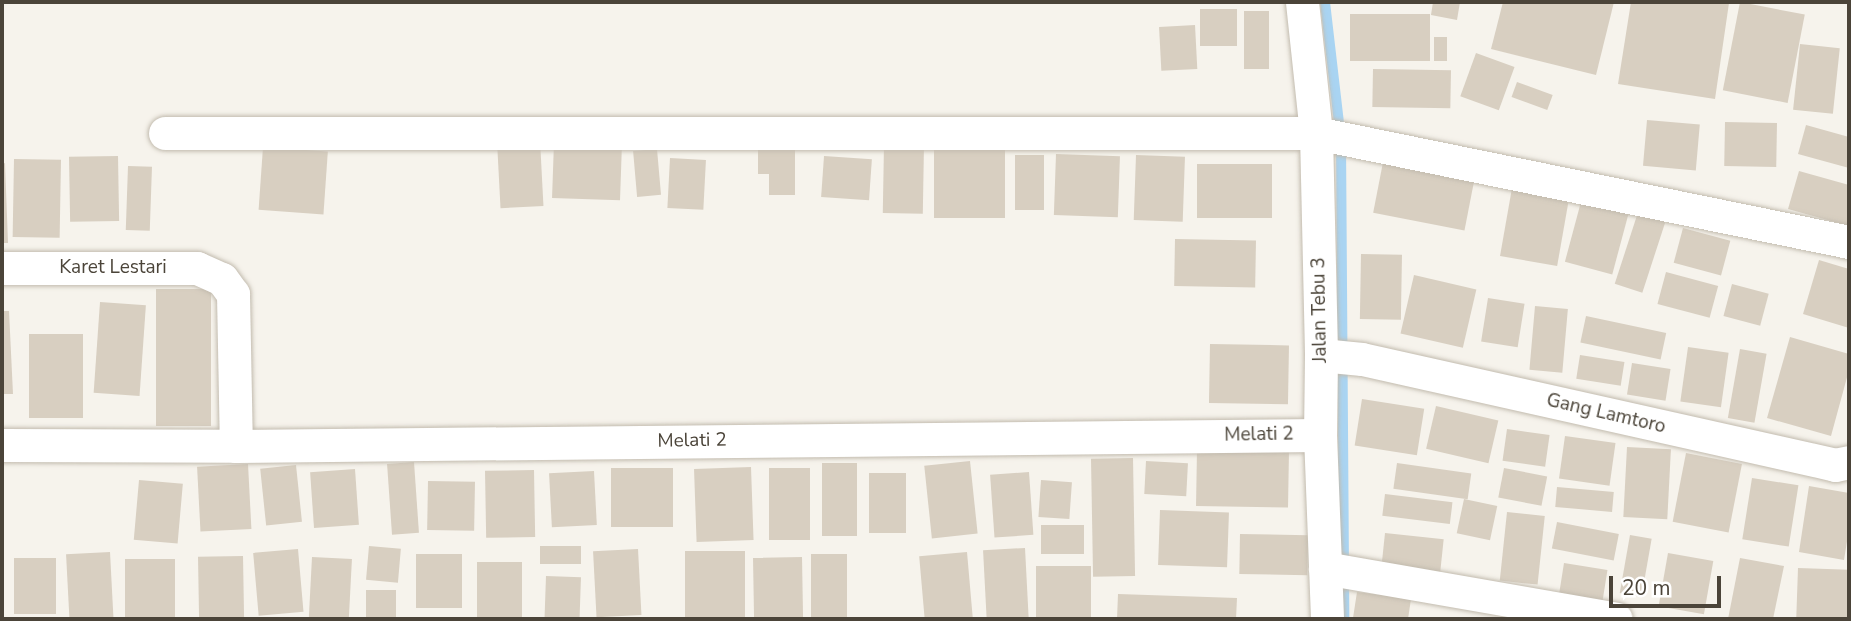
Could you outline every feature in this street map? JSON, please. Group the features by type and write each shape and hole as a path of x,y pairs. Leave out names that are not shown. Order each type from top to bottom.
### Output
{"street":[{"name":"Jalan Tebu 3","path":"1302,2 1321,134 1326,356 1320,435 1343,572 1326,619"},
{"path":"165,133 1321,134 1849,242"},
{"name":"Karet Lestari","path":"2,268 197,268 222,279 233,294 236,446"},
{"name":"Gang Lamtoro","path":"1326,356 1362,359 1835,465 1849,462"},
{"name":"Melati 2","path":"2,444 236,446 1320,435"},
{"path":"1343,572 1616,619"}],"building":[{"path":"1433,2 1460,2 1457,20 1431,15"},
{"path":"1503,2 1614,2 1596,75 1491,49"},
{"path":"1631,2 1729,3 1715,99 1618,84"},
{"path":"1740,2 1805,15 1788,103 1723,90"},
{"path":"1200,9 1237,9 1237,46 1200,46"},
{"path":"1244,11 1269,11 1269,69 1244,69"},
{"path":"1350,14 1430,14 1430,61 1350,61"},
{"path":"1195,25 1197,69 1161,71 1159,27"},
{"path":"1434,37 1447,37 1447,61 1434,61"},
{"path":"1800,44 1840,48 1833,114 1793,110"},
{"path":"1476,53 1515,67 1499,110 1460,96"},
{"path":"1373,69 1451,70 1450,108 1372,107"},
{"path":"1517,82 1553,95 1547,110 1512,97"},
{"path":"1647,120 1700,125 1696,170 1643,166"},
{"path":"1725,122 1777,123 1776,167 1724,166"},
{"path":"1806,125 1849,137 1849,168 1798,154"},
{"path":"758,137 795,137 795,195 769,195 769,174 758,174"},
{"path":"540,140 543,206 501,208 497,142"},
{"path":"554,142 622,144 620,200 552,198"},
{"path":"884,144 924,145 923,214 883,213"},
{"path":"934,146 1005,146 1005,218 934,218"},
{"path":"263,147 328,152 323,214 259,210"},
{"path":"657,149 661,195 637,197 633,151"},
{"path":"1385,152 1476,170 1464,231 1373,213"},
{"path":"1056,154 1120,156 1118,217 1054,215"},
{"path":"1015,155 1044,155 1044,210 1015,210"},
{"path":"1136,155 1185,157 1183,222 1134,220"},
{"path":"118,156 119,221 70,222 69,157"},
{"path":"824,156 872,159 869,200 821,197"},
{"path":"670,158 706,160 703,210 667,208"},
{"path":"14,159 61,160 60,238 13,237"},
{"path":"5,163 8,243 2,243 2,164"},
{"path":"1197,164 1272,164 1272,218 1197,218"},
{"path":"128,166 152,167 150,231 126,230"},
{"path":"1799,171 1849,185 1849,226 1788,209"},
{"path":"1512,188 1569,198 1557,266 1500,256"},
{"path":"1582,198 1629,211 1612,274 1565,262"},
{"path":"1641,203 1669,212 1642,293 1615,284"},
{"path":"1683,228 1730,241 1721,275 1674,263"},
{"path":"1175,239 1256,240 1255,287 1174,286"},
{"path":"1361,254 1402,255 1401,320 1360,319"},
{"path":"1819,260 1849,269 1849,328 1803,314"},
{"path":"1666,272 1718,286 1710,318 1657,304"},
{"path":"1414,275 1476,289 1463,348 1401,333"},
{"path":"1732,284 1769,294 1760,326 1723,316"},
{"path":"156,289 211,289 211,426 156,426"},
{"path":"1488,298 1525,304 1518,347 1481,341"},
{"path":"100,302 146,305 140,396 94,393"},
{"path":"1535,306 1568,309 1562,373 1529,370"},
{"path":"2,311 9,311 13,394 2,394"},
{"path":"1586,316 1666,333 1661,359 1580,342"},
{"path":"29,334 83,334 83,418 29,418"},
{"path":"1790,337 1849,354 1849,370 1831,436 1767,418"},
{"path":"1210,344 1289,345 1288,404 1209,403"},
{"path":"1688,347 1729,353 1721,407 1680,401"},
{"path":"1740,349 1767,354 1754,423 1728,418"},
{"path":"1580,355 1624,362 1621,386 1576,379"},
{"path":"1632,363 1671,369 1666,401 1627,395"},
{"path":"1362,399 1424,409 1417,455 1355,445"},
{"path":"1436,406 1498,420 1488,463 1426,449"},
{"path":"1507,429 1550,435 1545,467 1503,461"},
{"path":"1565,436 1616,443 1610,486 1559,479"},
{"path":"1627,447 1671,449 1667,519 1623,517"},
{"path":"1197,450 1289,452 1288,508 1196,506"},
{"path":"1686,453 1742,464 1729,533 1673,522"},
{"path":"1133,458 1135,576 1093,577 1091,459"},
{"path":"970,461 978,534 932,538 924,466"},
{"path":"1146,461 1188,463 1186,496 1144,494"},
{"path":"414,462 419,533 392,535 387,464"},
{"path":"822,463 857,463 857,536 822,536"},
{"path":"1397,463 1471,473 1468,499 1393,489"},
{"path":"248,464 251,529 200,532 197,467"},
{"path":"296,465 302,522 266,525 260,469"},
{"path":"751,467 754,540 697,542 694,469"},
{"path":"611,468 673,468 673,527 611,527"},
{"path":"769,468 810,468 810,540 769,540"},
{"path":"1504,468 1547,476 1541,506 1498,497"},
{"path":"355,469 359,525 314,528 310,472"},
{"path":"534,470 535,537 486,538 485,471"},
{"path":"594,471 597,525 552,527 549,473"},
{"path":"1029,472 1033,535 994,538 990,475"},
{"path":"869,473 906,473 906,533 869,533"},
{"path":"1752,478 1798,485 1789,547 1742,539"},
{"path":"139,480 183,484 178,544 134,540"},
{"path":"1041,480 1072,482 1069,519 1038,517"},
{"path":"428,481 475,482 474,531 427,530"},
{"path":"1809,486 1849,493 1849,529 1844,560 1799,552"},
{"path":"1557,487 1614,492 1612,512 1555,507"},
{"path":"1385,494 1452,502 1450,524 1382,516"},
{"path":"1464,499 1497,506 1490,540 1457,533"},
{"path":"1160,510 1229,512 1227,567 1158,565"},
{"path":"1507,512 1545,516 1538,585 1500,581"},
{"path":"1557,522 1619,534 1614,561 1552,549"},
{"path":"1041,525 1084,525 1084,554 1041,554"},
{"path":"1385,533 1444,539 1440,576 1381,570"},
{"path":"1240,534 1308,535 1307,575 1239,574"},
{"path":"1630,535 1652,539 1641,597 1620,593"},
{"path":"369,546 401,549 398,583 366,580"},
{"path":"540,546 581,546 581,564 540,564"},
{"path":"1025,548 1029,619 987,619 983,550"},
{"path":"298,549 303,612 259,616 253,553"},
{"path":"638,549 641,615 597,617 593,551"},
{"path":"685,551 745,551 745,619 685,619"},
{"path":"110,552 113,618 69,619 66,554"},
{"path":"967,552 973,619 925,619 919,556"},
{"path":"1668,553 1713,561 1704,614 1659,606"},
{"path":"416,554 462,554 462,608 416,608"},
{"path":"811,554 847,554 847,619 811,619"},
{"path":"243,556 244,618 199,619 198,557"},
{"path":"312,557 352,559 349,619 309,619"},
{"path":"802,557 803,619 754,619 753,558"},
{"path":"14,558 56,558 56,614 14,614"},
{"path":"1740,558 1784,566 1773,619 1728,619"},
{"path":"125,559 175,559 175,619 125,619"},
{"path":"477,562 522,562 522,619 477,619"},
{"path":"1564,563 1607,570 1602,606 1558,600"},
{"path":"1036,566 1091,566 1091,619 1036,619"},
{"path":"1798,568 1849,570 1847,619 1796,619"},
{"path":"546,576 581,577 580,619 545,618"},
{"path":"366,590 396,590 396,619 366,619"},
{"path":"1357,592 1411,599 1408,619 1353,618"},
{"path":"1118,594 1237,598 1236,619 1117,619"}],"waterway":[{"path":"1325,2 1341,141 1344,619"}]}
